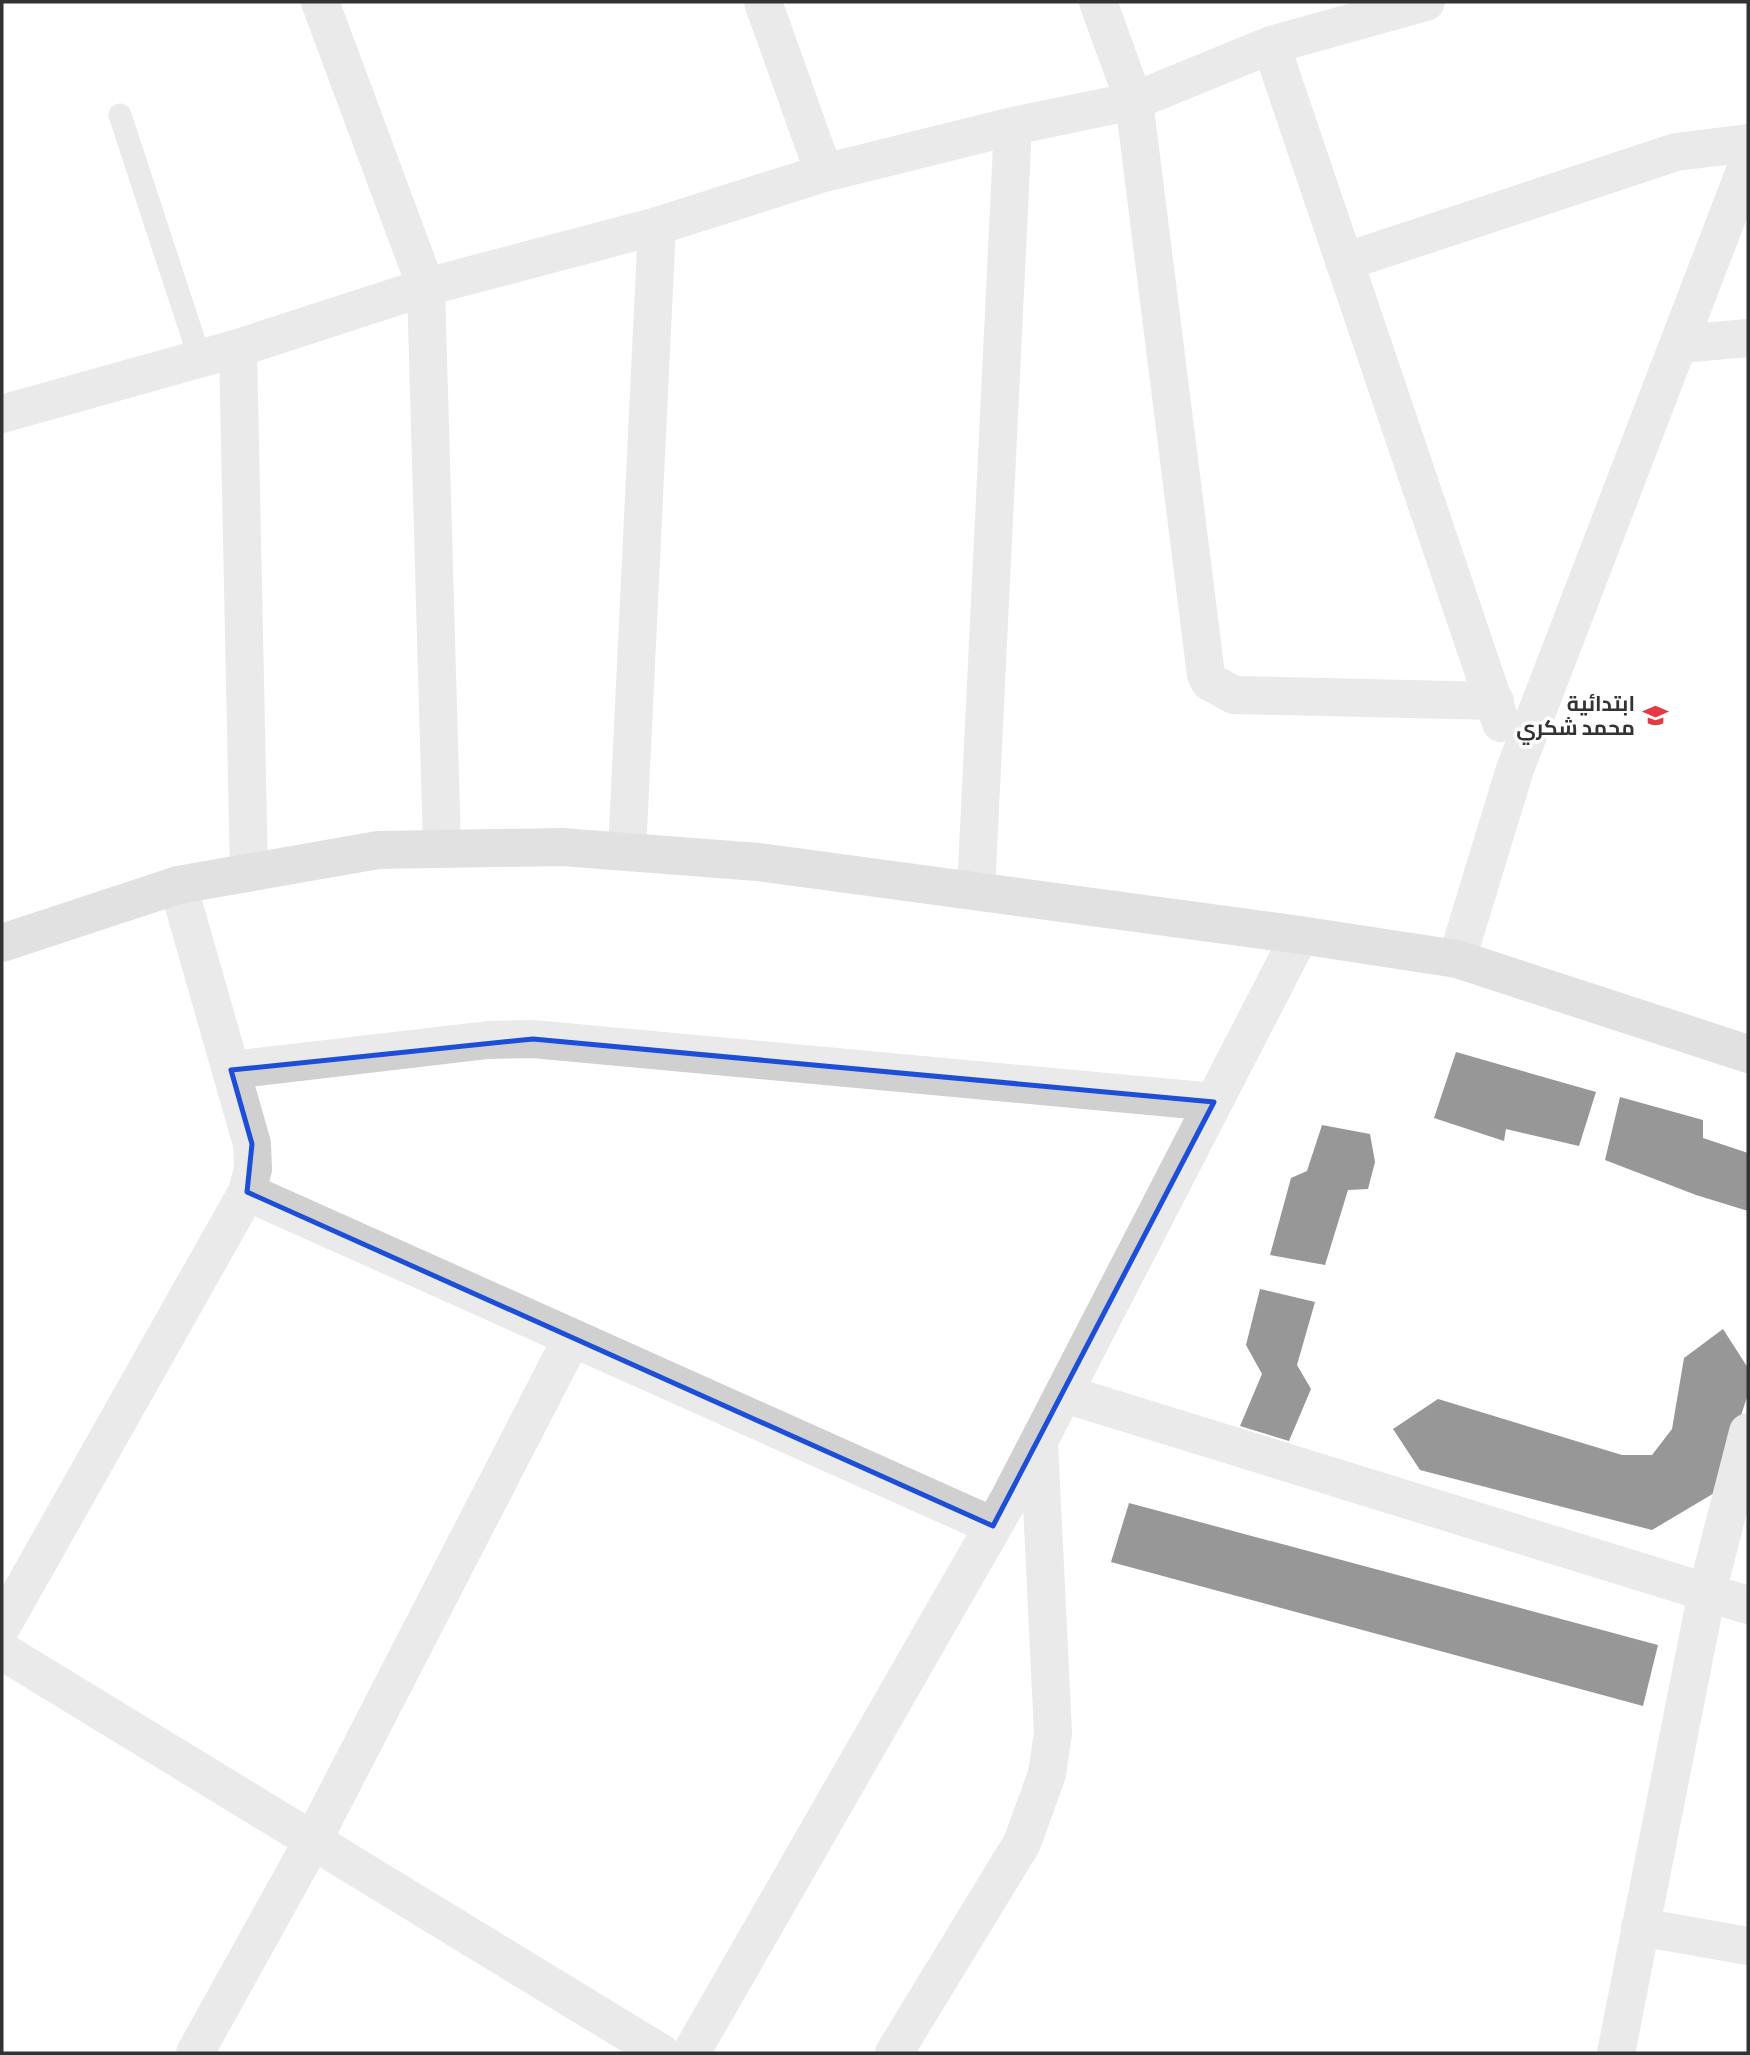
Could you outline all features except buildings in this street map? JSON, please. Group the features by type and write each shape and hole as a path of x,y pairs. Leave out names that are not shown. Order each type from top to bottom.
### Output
{"street":[{"path":"320,2 426,286 442,848"},
{"path":"762,2 824,173"},
{"path":"1098,2 1134,101 1206,675 1210,682 1234,695 1494,701"},
{"path":"2,414 238,348 426,286 657,226 824,173 1013,126 1134,101 1271,45 1405,5"},
{"path":"1271,45 1515,769"},
{"path":"976,891 1013,126"},
{"path":"1344,262 1676,152 1748,160 1681,344 1515,769 1457,959"},
{"path":"627,852 657,226"},
{"path":"1681,344 1748,338"},
{"path":"238,348 249,873"},
{"path":"2,943 178,886 378,850 562,847 758,862 1300,935 1457,959 1748,1054"},
{"path":"2,1626 247,1192 253,1169 252,1144 178,886"},
{"path":"691,2053 1039,1442 1300,935"},
{"path":"231,1070 488,1040 533,1039 1214,1102"},
{"path":"247,1192 993,1526"},
{"path":"195,2053 312,1842 572,1338"},
{"path":"1065,1394 1748,1605"},
{"path":"1616,2053 1707,1592 1748,1432"},
{"path":"894,2053 1022,1843 1047,1774 1053,1733 1039,1442"},
{"path":"2,1651 661,2053"},
{"path":"1640,1927 1748,1946"}],"lane":[{"path":"120,115 200,359"}],"highlighted area":[{"path":"533,1039 1214,1102 993,1526 247,1192 252,1144 231,1070"}],"place":[{"name":"ابتدائية محمد شكري","path":"1655,716"}]}
